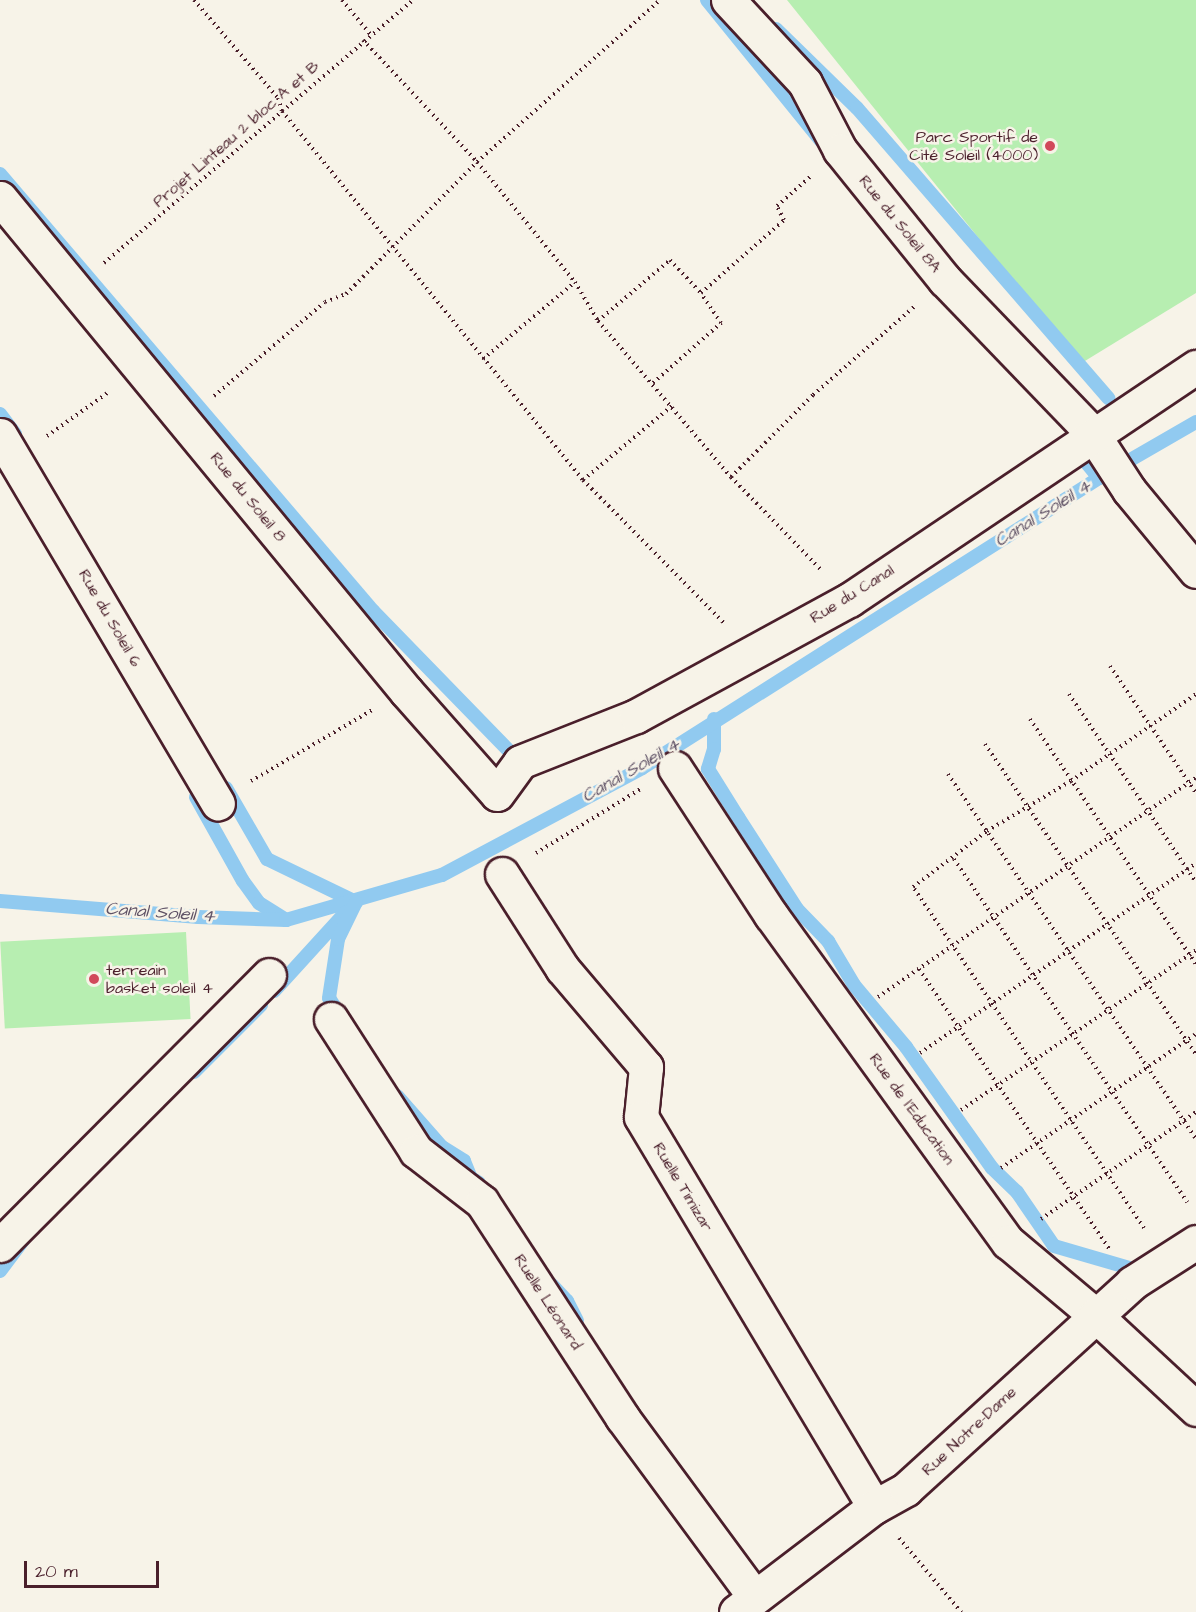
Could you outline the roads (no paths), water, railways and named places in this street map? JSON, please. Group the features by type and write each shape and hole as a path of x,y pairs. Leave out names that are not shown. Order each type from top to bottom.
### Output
{"street":[{"name":"Rue du Soleil 8A","path":"728,0 805,83 840,150 945,280 1092,433 1129,490 1196,571"},
{"name":"Rue du Soleil 8","path":"0,198 186,420 406,692 497,794"},
{"name":"Rue du Canal","path":"497,794 520,762 636,716 849,600 1092,433 1196,367"},
{"name":"Rue du Soleil 6","path":"8,447 218,803"},
{"name":"Rue de l'Education","path":"675,768 771,915 1008,1242 1095,1315 1196,1409"},
{"name":"Ruelle Timizar","path":"502,874 562,968 646,1067 641,1117 874,1507"},
{"path":"0,1245 269,975"},
{"name":"Ruelle Léonard","path":"332,1018 416,1151 482,1202 745,1604"},
{"name":"Rue Notre-Dame","path":"745,1604 874,1507 906,1489 1132,1282 1196,1242"}],"waterway":[{"path":"707,0 821,141"},
{"path":"776,29 857,108 1108,398"},
{"path":"0,174 373,611 520,762"},
{"path":"0,414 15,434"},
{"name":"Canal Soleil 4","path":"0,901 198,917 286,920 442,875 642,768 1099,478 1196,422"},
{"path":"1082,457 1099,478"},
{"path":"714,719 714,749 708,769 797,909 828,941 854,985 906,1047 992,1168 1017,1192 1054,1246 1133,1269 1144,1267"},
{"path":"226,788 267,859 356,902"},
{"path":"196,797 243,881 259,903 286,920"},
{"path":"341,1017 329,998 338,939 356,902"},
{"path":"274,991 346,912"},
{"path":"194,1072 261,1005"},
{"path":"397,1096 442,1147 464,1161 471,1178 479,1183"},
{"path":"0,1271 23,1240"},
{"path":"552,1285 567,1301 577,1321"}],"place":[{"name":"Parc Sportif de Cité Soleil (4000)","path":"1050,146"},
{"name":"terreain basket soleil 4","path":"94,979"}]}
